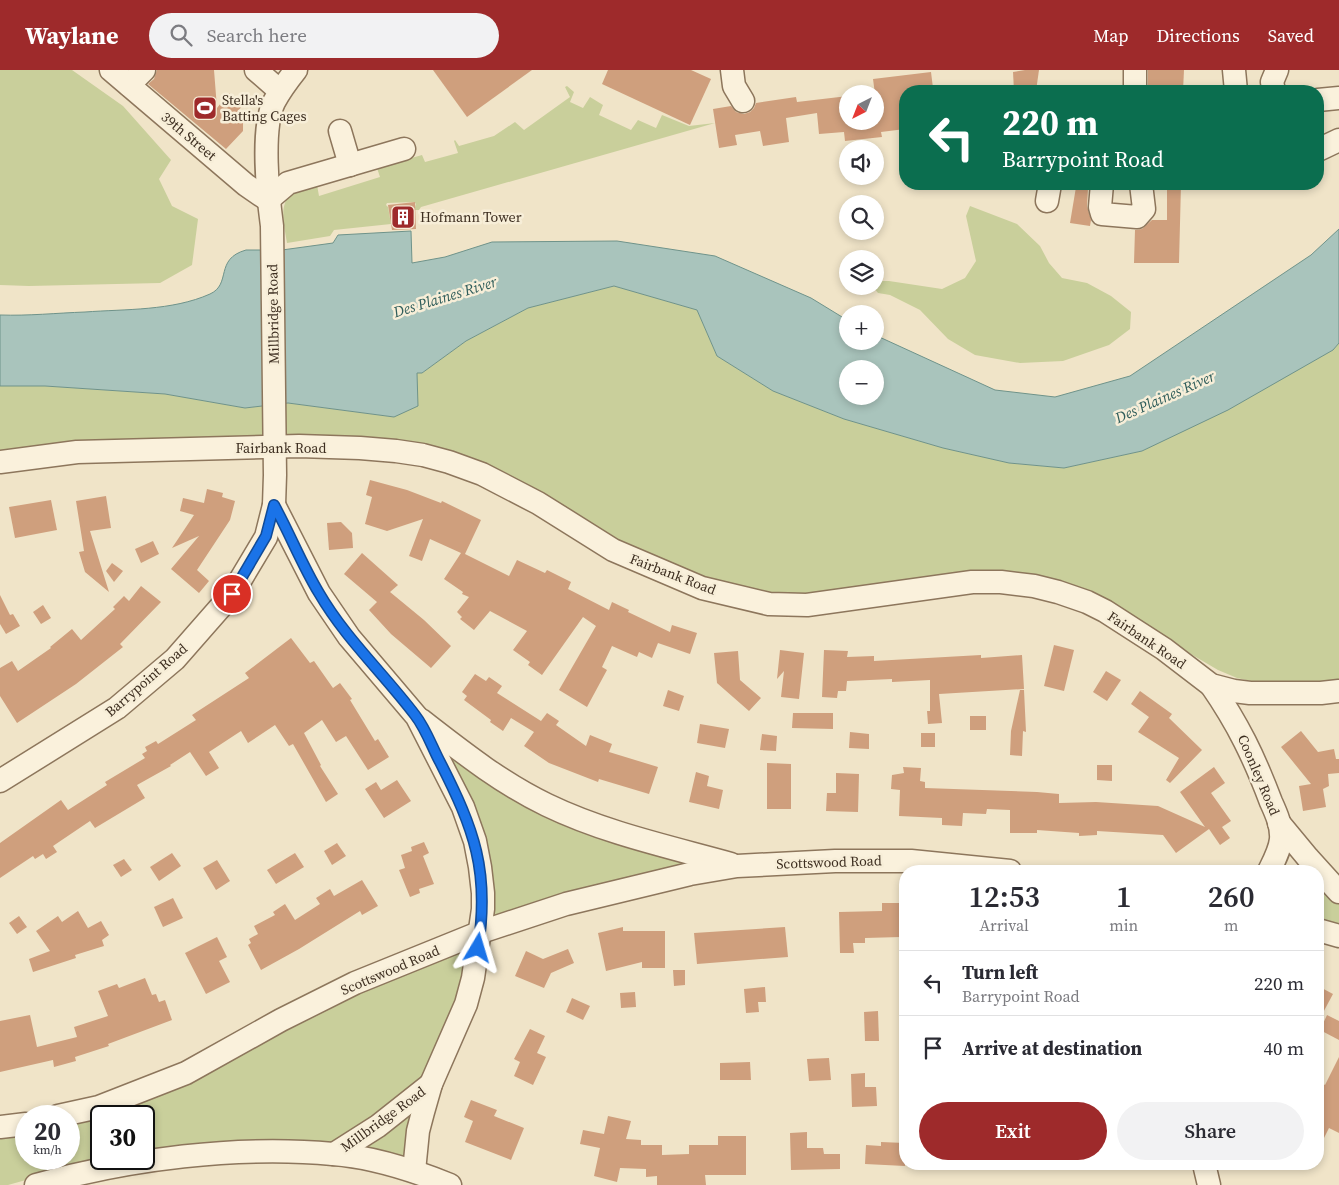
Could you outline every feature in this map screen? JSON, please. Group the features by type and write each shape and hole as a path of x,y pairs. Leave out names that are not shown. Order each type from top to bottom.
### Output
{"street":[{"name":"39th Street","path":"111,70 136,78 246,185 268,200"},
{"path":"256,70 280,92"},
{"name":"Millbridge Road","path":"274,437 272,226 268,200 267,139 269,118 274,103 296,70"},
{"path":"732,70 734,86 743,101"},
{"path":"1135,70 1135,85"},
{"path":"1234,70 1235,85"},
{"path":"1273,85 1277,70"},
{"path":"1324,99 1339,98"},
{"path":"340,131 350,165"},
{"path":"1324,147 1339,140"},
{"path":"268,200 288,183 404,148"},
{"path":"1101,190 1100,207 1102,214 1137,217 1144,209 1142,190"},
{"name":"Fairbank Road","path":"0,462 77,452 274,437 300,446 396,451 424,455 482,474 538,503 613,550 702,588 769,604 807,605 972,582 1017,584 1058,592 1087,602 1128,624 1211,685 1250,693 1321,693 1339,691"},
{"name":"Barrypoint Road","path":"0,781 117,708 175,659 232,594 266,536 274,505 274,437"},
{"name":"Millbridge Road","path":"274,505 319,593 349,637 416,717 462,807 475,841 483,893 480,932 473,978 466,1004 431,1084 418,1131 414,1171"},
{"name":"Coonley Road","path":"1211,685 1232,715 1256,760 1279,823 1281,838 1278,853 1272,865"},
{"name":"Scottswood Road","path":"416,717 484,767 546,805 631,836 737,866"},
{"path":"1279,823 1314,865"},
{"name":"Scottswood Road","path":"80,1111 99,1107 186,1073 281,1020 355,984 480,932 566,904 690,874 737,866 835,861 911,861 951,865"},
{"path":"1324,876 1339,892"},
{"path":"1324,932 1339,936"},
{"name":"Millbridge Road","path":"334,1154 378,1126 431,1084"},
{"path":"0,1126 15,1125"},
{"path":"36,1185 68,1176 128,1164 208,1154 285,1151 334,1154 388,1164 414,1171 450,1185"},
{"path":"1205,1170 1209,1185"}],"green space":[{"path":"0,70 72,70 123,106 171,160 159,179 172,206 198,219 192,265 160,283 0,285"},
{"path":"567,86 574,92 570,102 583,108 590,97 603,105 599,115 631,130 638,120 656,128 662,115 689,126 715,123 421,207 419,210 414,210 416,204 414,202 387,203 391,224 334,230 330,236 287,243 283,216 285,203 293,193 317,185 319,196 380,177 377,168 422,155 425,162 458,153 455,140 459,146 494,136 515,122 524,130 570,97 565,87"},
{"path":"970,206 1017,224 1040,246 1049,263 1062,278 1087,283 1111,296 1131,312 1130,329 1109,345 1063,361 1020,363 975,355 948,339 920,310 890,295 884,294 884,281 942,289 965,278 976,261 966,216"},
{"path":"614,286 697,310 717,356 773,391 844,419 943,448 1009,463 1064,468 1142,451 1333,350 1339,343 1339,684 1255,682 1237,678 1218,670 1087,593 838,593 781,595 731,587 637,553 487,468 216,440 133,439 71,443 0,455 0,386 45,386 165,394 245,408 288,403 394,417 417,373 422,373 466,341 528,308"},
{"path":"446,751 689,864 497,916 493,914"},
{"path":"1324,887 1339,903 1339,926 1324,922"},
{"path":"463,948 471,954 405,1157 155,1156 155,1105 105,1105"},
{"path":"90,1112 90,1162 80,1165 80,1116"},
{"path":"15,1132 15,1170 62,1170 8,1185 0,1185 0,1134"}],"water":[{"name":"Des Plaines River","path":"1339,229 1339,343 1333,350 1228,410 1142,451 1064,468 1009,463 943,448 844,419 773,391 717,356 697,310 614,286 528,308 466,341 422,373 417,373 418,406 394,417 288,403 245,408 165,394 45,386 0,386 0,315 132,309 180,304 195,300 217,290 226,265 236,254 246,250 282,250 333,243 338,235 411,231 412,263 445,257 492,242 617,241 715,256 811,298 839,315 839,350 884,350 884,339 995,390 1055,397 1130,376 1311,255"}],"building":[{"name":"Stella's Batting Cages","path":"157,70 214,70 217,108 229,93 243,105 238,111 243,115 243,131 226,149 148,84 154,79"},
{"path":"433,70 532,70 467,117"},
{"path":"608,70 691,70 711,79 690,125 602,84"},
{"path":"1039,70 1037,85 1014,85 1013,72"},
{"path":"1148,70 1184,70 1183,85 1148,85"},
{"path":"931,72 933,85 899,85 899,130 881,132 882,137 845,140 844,132 819,134 817,113 786,118 789,142 763,146 760,131 735,135 737,145 719,148 713,109 731,106 736,112 744,114 750,112 756,103 796,97 797,102 839,97 839,130 884,130 884,85 874,85 873,79"},
{"path":"1076,190 1088,190 1087,206 1091,220 1090,226 1070,223"},
{"path":"1167,190 1181,190 1179,263 1134,263 1135,230 1142,229 1152,220 1167,220"},
{"name":"Hofmann Tower","path":"415,202 416,229 392,230 388,205"},
{"path":"370,480 407,490 441,503 442,501 481,520 465,554 509,576 517,560 545,573 547,570 571,582 568,589 609,610 612,602 629,610 628,612 670,632 672,625 697,633 690,654 658,643 652,658 639,652 637,657 612,646 602,667 607,670 587,707 559,690 596,626 583,617 542,675 528,665 530,662 513,650 527,631 490,611 474,630 460,619 462,617 457,612 469,597 462,594 463,592 444,579 461,553 430,539 422,561 409,556 423,519 387,531 365,524 372,497 366,495"},
{"path":"207,489 223,493 222,497 235,501 230,520 197,570 209,581 199,593 171,569 199,536 172,548 194,515 180,511 183,498 204,503"},
{"path":"106,496 111,528 90,531 109,592 85,572 79,552 84,551 76,501"},
{"path":"51,500 57,530 15,538 9,507"},
{"path":"341,522 352,533 353,548 329,550 327,523"},
{"path":"153,541 159,554 141,563 135,549"},
{"path":"362,553 398,585 390,592 424,620 451,646 431,668 391,634 369,610 377,602 344,574"},
{"path":"112,563 123,571 114,582 106,571"},
{"path":"141,586 161,602 120,644 123,647 76,684 17,723 0,696 0,668 12,661 18,671 51,648 72,629 81,640 115,609 113,607 124,596 129,601"},
{"path":"0,595 10,615 13,614 20,626 6,634 0,624"},
{"path":"43,605 51,618 41,624 33,612"},
{"path":"291,638 310,663 314,661 333,688 340,683 352,699 350,700 375,741 378,739 389,757 368,770 346,736 336,742 322,720 304,733 320,766 338,794 326,802 293,744 289,746 275,725 248,743 241,731 209,752 219,768 206,776 190,752 171,766 137,785 145,798 95,828 90,821 53,846 57,852 46,859 43,854 35,859 33,856 0,878 0,843 61,800 68,810 107,785 105,782 145,758 142,754 147,751 145,747 156,741 158,744 196,720 192,715 249,678 245,673"},
{"path":"1054,645 1074,650 1064,691 1044,686"},
{"path":"780,650 804,653 799,699 781,697 784,671 777,679"},
{"path":"824,650 848,651 847,657 874,656 874,661 981,655 981,658 1022,655 1024,689 939,694 942,723 928,724 927,711 930,711 930,680 892,682 892,679 847,681 846,691 838,691 837,698 822,697"},
{"path":"738,651 740,680 761,698 749,711 717,683 714,653"},
{"path":"1106,671 1121,680 1107,701 1093,692"},
{"path":"475,674 486,681 489,677 502,686 497,693 541,721 547,713 559,721 556,725 586,746 590,735 612,744 609,752 658,767 649,794 599,779 598,782 549,763 524,746 534,732 511,718 503,731 464,700 467,696 462,692"},
{"path":"668,690 684,696 679,711 663,706"},
{"path":"1020,690 1024,690 1026,732 1023,731 1022,756 1010,755 1011,731"},
{"path":"1140,691 1172,714 1169,718 1202,750 1170,783 1166,780 1179,758 1138,732 1149,717 1131,704"},
{"path":"793,713 833,713 833,729 792,728"},
{"path":"970,716 986,716 986,730 970,730"},
{"path":"700,724 729,729 725,748 697,743"},
{"path":"1301,731 1318,752 1334,749 1336,759 1339,759 1339,773 1328,774 1329,786 1323,789 1326,807 1303,811 1299,786 1311,784 1281,747"},
{"path":"850,732 869,734 869,749 849,748"},
{"path":"921,733 935,733 935,747 921,747"},
{"path":"762,734 777,736 776,751 760,750"},
{"path":"767,763 791,764 791,809 767,809"},
{"path":"1097,765 1112,765 1112,781 1097,780"},
{"path":"903,767 921,768 920,781 925,782 925,788 1037,792 1059,794 1059,803 1096,802 1158,806 1205,827 1180,792 1214,767 1225,783 1211,793 1231,821 1222,827 1230,838 1220,845 1209,829 1176,853 1163,835 1097,831 1097,835 1079,836 1079,833 1037,830 1037,833 1010,833 1010,810 987,809 986,814 963,813 962,826 942,825 942,818 899,816 900,790 891,789 892,775 904,773"},
{"path":"696,772 709,776 707,786 723,790 719,809 689,802"},
{"path":"836,773 859,774 858,812 826,811 827,793 836,793"},
{"path":"397,780 411,801 384,818 365,789 376,782 381,790"},
{"path":"424,842 429,853 423,856 434,884 419,889 420,893 410,897 399,870 405,868 401,855 412,851 411,847"},
{"path":"337,843 346,856 332,865 324,851"},
{"path":"172,853 181,866 159,881 150,867"},
{"path":"295,853 304,867 276,884 267,870"},
{"path":"124,859 132,870 121,877 113,865"},
{"path":"217,860 230,881 216,890 203,868"},
{"path":"362,880 378,906 362,915 360,911 261,970 248,945 251,943 249,939 258,934 254,926 275,915 273,912 285,904 295,920 320,904 316,898 330,889 334,896"},
{"path":"173,898 183,918 163,927 154,907"},
{"path":"882,903 899,903 899,937 865,938 865,943 853,943 854,953 840,953 839,912 882,911"},
{"path":"78,911 88,928 101,921 109,935 102,940 104,946 75,955 76,958 33,972 29,959 50,951 36,931 58,916 62,922"},
{"path":"19,916 27,927 17,934 9,923"},
{"path":"623,927 623,931 665,931 665,968 642,968 642,962 606,971 598,933"},
{"path":"785,927 788,957 697,964 694,933"},
{"path":"217,937 227,957 219,961 230,982 206,994 185,953"},
{"path":"568,949 574,963 551,973 544,988 515,976 526,951 543,959"},
{"path":"673,970 685,970 685,985 674,986"},
{"path":"145,978 152,995 156,994 159,1002 165,1000 172,1020 108,1044 109,1046 75,1057 76,1061 54,1067 53,1060 0,1072 0,1021 30,1015 37,1047 77,1037 74,1027 108,1016 98,991 117,984 119,988"},
{"path":"765,987 766,1002 758,1002 759,1012 746,1013 744,989"},
{"path":"1324,989 1333,994 1324,1011"},
{"path":"635,992 636,1007 621,1008 620,993"},
{"path":"572,998 590,1006 583,1020 566,1012"},
{"path":"878,1011 879,1041 865,1041 864,1012"},
{"path":"1327,1015 1339,1021 1339,1040 1324,1032 1324,1021"},
{"path":"530,1029 545,1036 537,1053 546,1057 533,1085 514,1076 520,1062 514,1059"},
{"path":"1339,1057 1339,1133 1329,1128 1324,1138 1324,1084"},
{"path":"829,1058 831,1080 809,1081 807,1059"},
{"path":"750,1062 751,1080 720,1080 720,1063"},
{"path":"865,1073 865,1087 876,1087 877,1106 852,1107 851,1074"},
{"path":"471,1100 497,1110 494,1116 524,1128 511,1160 465,1142 473,1121 464,1117"},
{"path":"608,1116 631,1121 626,1139 641,1140 641,1145 662,1145 662,1155 689,1154 689,1145 718,1145 718,1136 746,1136 746,1175 705,1175 706,1185 657,1185 657,1176 646,1177 646,1169 620,1168 617,1182 594,1176 600,1148 580,1144 583,1130 604,1134"},
{"path":"807,1132 807,1148 823,1148 824,1154 840,1154 840,1169 791,1170 790,1133"},
{"path":"881,1142 899,1143 899,1166 865,1164 866,1145 881,1146"}],"place":[{"name":"Stella's Batting Cages","path":"205,108"},
{"name":"Hofmann Tower","path":"403,217"}],"route":[{"path":"232,594 266,536 274,505 319,593 349,637 416,717 462,807 475,841 483,893 478,948"}]}
